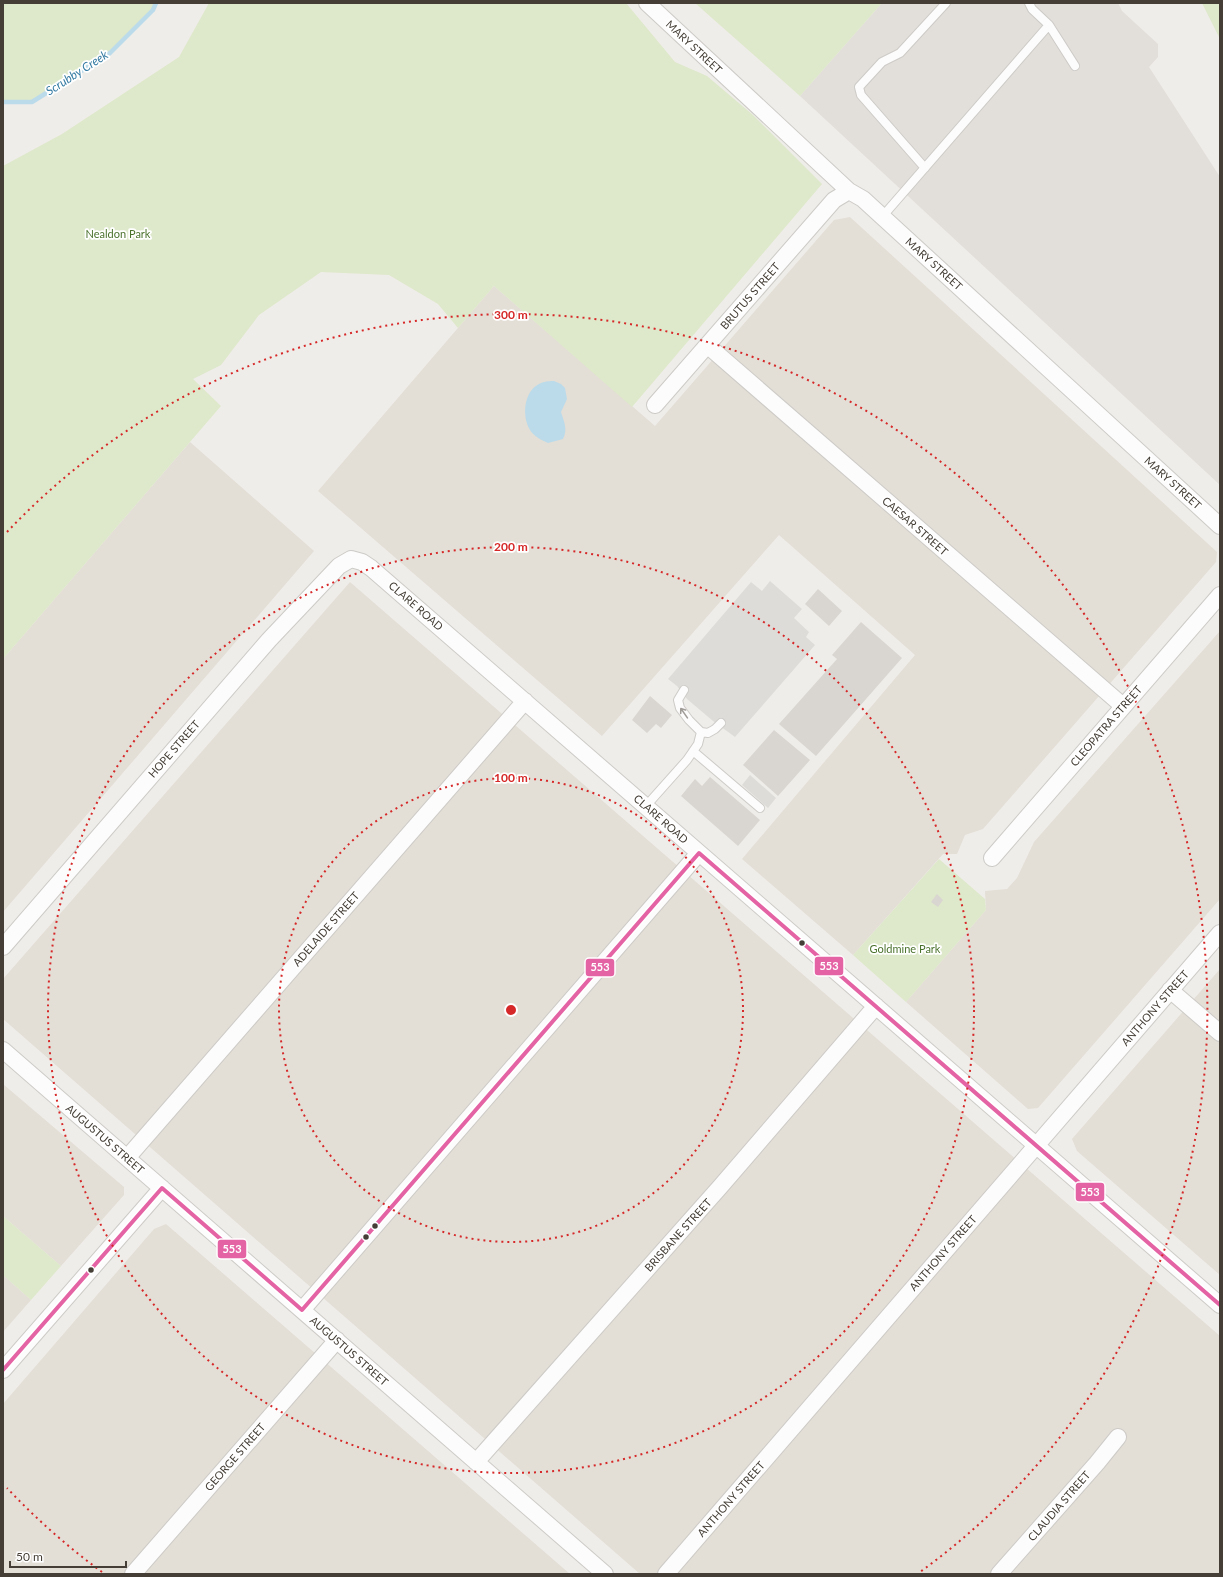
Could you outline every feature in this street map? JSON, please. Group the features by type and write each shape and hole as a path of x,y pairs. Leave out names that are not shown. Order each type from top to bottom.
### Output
{"street":[{"name":"MARY STREET","path":"647,3 849,191 862,199 1220,526"},
{"name":"BRUTUS STREET","path":"655,405 834,200 849,191"},
{"name":"CAESAR STREET","path":"707,345 1123,706"},
{"name":"CLARE ROAD","path":"351,559 362,562 371,568 1220,1305"},
{"name":"HOPE STREET","path":"3,947 268,640 339,566 351,559"},
{"name":"CLEOPATRA STREET","path":"992,858 1220,595"},
{"name":"ADELAIDE STREET","path":"127,1158 525,701"},
{"path":"302,1310 699,853"},
{"name":"ANTHONY STREET","path":"666,1574 1220,933"},
{"path":"1170,990 1220,1034"},
{"name":"BRISBANE STREET","path":"476,1462 720,1188 876,1006"},
{"name":"AUGUSTUS STREET","path":"3,1050 605,1574"},
{"path":"3,1370 162,1188"},
{"name":"GEORGE STREET","path":"133,1574 337,1340"},
{"name":"CLAUDIA STREET","path":"999,1574 1118,1437"}],"lane":[{"path":"925,168 860,95 859,87 882,62 900,53 946,3"},
{"path":"1029,3 1032,9 1049,25 1075,66"},
{"path":"882,218 1049,25"},
{"path":"684,690 678,700 680,708 701,732 708,734 716,729 721,723"},
{"path":"646,806 693,751 698,744 701,732"},
{"path":"693,751 760,808"}],"shaded area":[{"path":"882,3 1118,3 1122,11 1158,44 1158,57 1149,67 1220,177 1220,485 800,96"},
{"path":"850,217 1217,552 1216,562 983,829 965,835 957,854 943,854 853,955 742,859 915,655 779,535 602,736 318,491 494,286 655,426 834,220"},
{"path":"190,442 314,551 3,912 3,659"},
{"path":"770,581 802,609 794,618 809,632 806,637 815,645 735,737 687,699 677,686 668,679 751,582 762,591"},
{"path":"350,582 1220,1336 1220,1574 640,1574 3,1019 3,979"},
{"path":"1220,631 1220,899 1038,1108 1028,1109 906,1002 986,910 985,891 1007,889 1017,878 1034,842"},
{"path":"750,775 776,798 768,808 742,785"},
{"path":"1220,969 1220,1275 1077,1151 1072,1139"},
{"path":"3,1084 124,1187 124,1195 61,1266 3,1216"},
{"path":"166,1224 570,1574 3,1574 3,1404 154,1229"},
{"path":"3,1275 31,1300 3,1332"}],"green space":[{"path":"3,3 156,3 153,10 110,53 32,102 3,102"},
{"name":"Nealdon Park","path":"209,3 626,3 675,62 707,76 753,115 822,184 632,407 494,286 458,328 438,304 389,275 321,272 259,315 221,365 193,379 221,406 3,659 3,166 62,134 179,57"},
{"path":"695,3 882,3 800,96"},
{"path":"1202,3 1220,3 1220,39"},
{"name":"Goldmine Park","path":"939,859 985,899 986,910 906,1002 853,955"},
{"path":"3,1216 61,1266 31,1300 3,1275"}],"water":[{"path":"548,381 554,381 561,384 565,388 567,399 561,412 565,432 563,439 548,443 538,438 530,430 527,424 525,410 528,395 537,385"}],"building":[{"path":"818,589 842,611 829,626 805,604"},
{"path":"861,622 902,658 816,756 779,724 837,659 832,655"},
{"path":"650,696 672,715 661,728 656,724 647,733 632,720"},
{"path":"774,730 810,760 778,796 743,765"},
{"path":"710,777 760,820 738,846 681,796 695,779 702,786"},
{"path":"937,894 943,900 938,907 931,902"}],"waterway":[{"name":"Scrubby Creek","path":"3,102 32,102 110,53 153,10 156,3"}],"transit line":[{"name":"553","path":"699,853 1220,1305"},
{"name":"553","path":"302,1310 699,853"},
{"name":"553","path":"162,1188 302,1310"},
{"name":"553","path":"3,1370 162,1188"}]}
